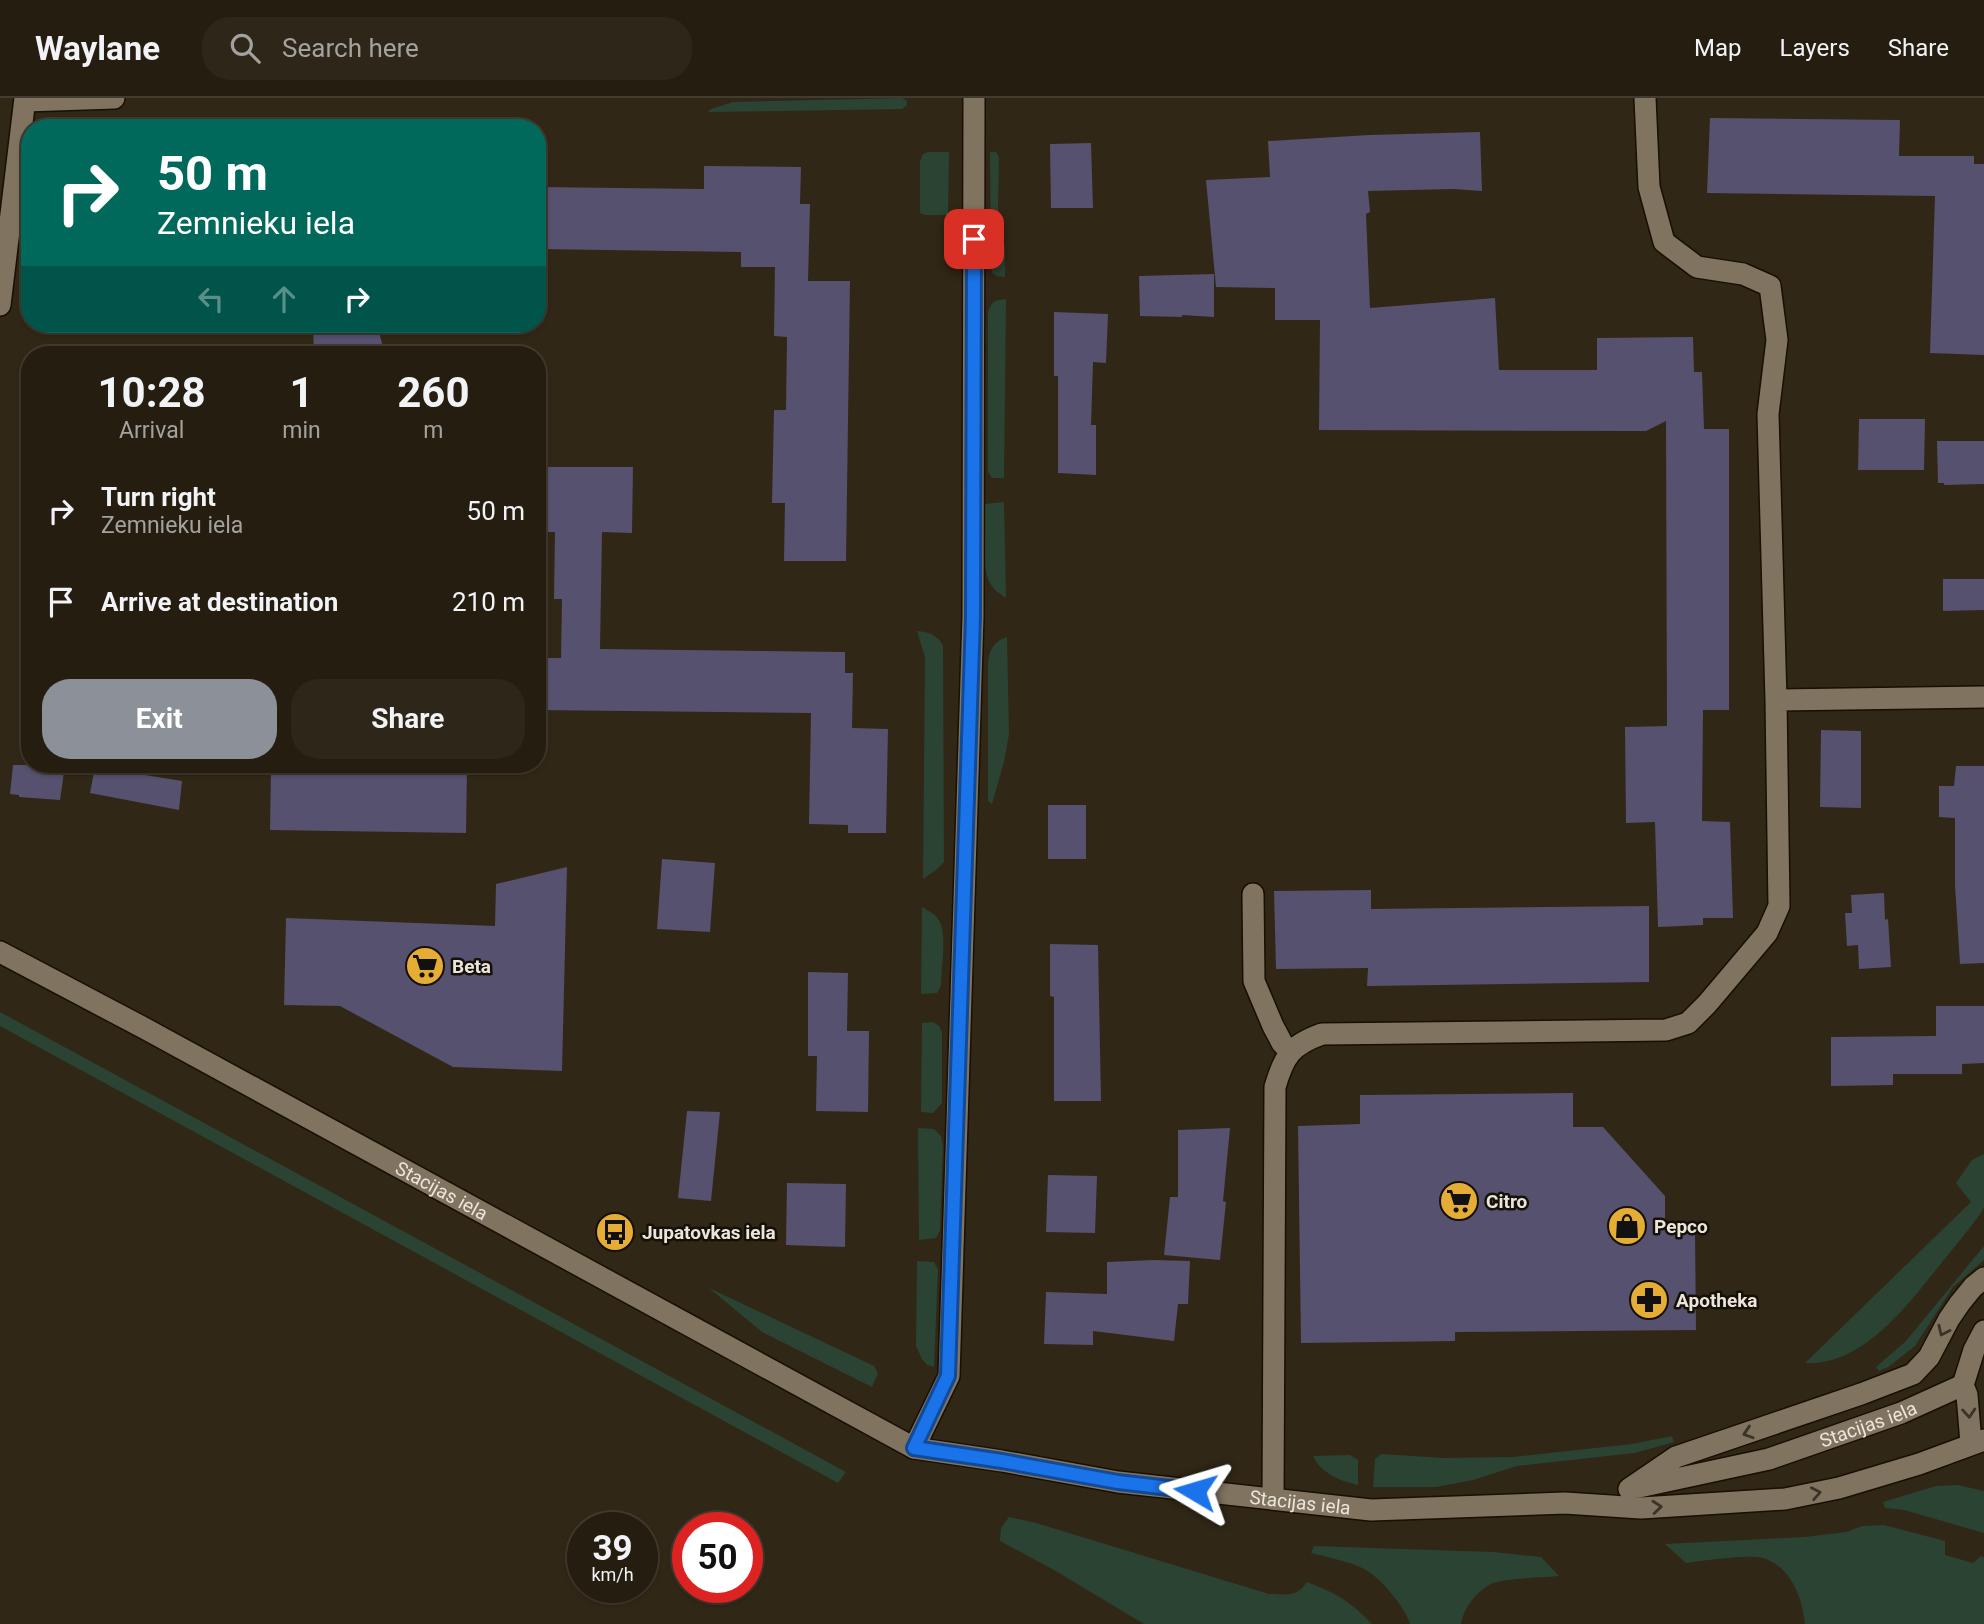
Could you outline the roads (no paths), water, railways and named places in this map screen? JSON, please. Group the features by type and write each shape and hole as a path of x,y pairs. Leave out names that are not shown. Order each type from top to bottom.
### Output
{"street":[{"path":"23,119 25,99 114,98"},
{"path":"914,1448 948,1376 973,616 974,98"},
{"path":"1273,1499 1275,1087 1282,1064 1290,1051 1305,1040 1322,1034 1667,1030 1688,1023 1707,1004 1767,933 1779,906 1768,414 1777,340 1770,286 1742,274 1697,267 1664,242 1649,187 1645,98"},
{"path":"0,305 21,132"},
{"path":"1776,700 1984,697"},
{"path":"1253,894 1254,981 1273,1026 1290,1051"},
{"name":"Stacijas iela","path":"0,952 914,1448 1118,1482 1371,1510 1565,1503 1641,1508 1785,1499 1839,1488 1980,1448 1962,1385 1901,1413 1769,1459 1565,1503"},
{"path":"1629,1489 1676,1457 1861,1395 1913,1374 1929,1357 1960,1303 1984,1278"},
{"path":"1962,1385 1984,1331"}],"place":[{"name":"Beta","path":"425,966"},
{"name":"Citro","path":"1459,1201"},
{"name":"Pepco","path":"1627,1226"},
{"name":"Jupatovkas iela","path":"615,1232"},
{"name":"Apotheka","path":"1649,1300"}]}
